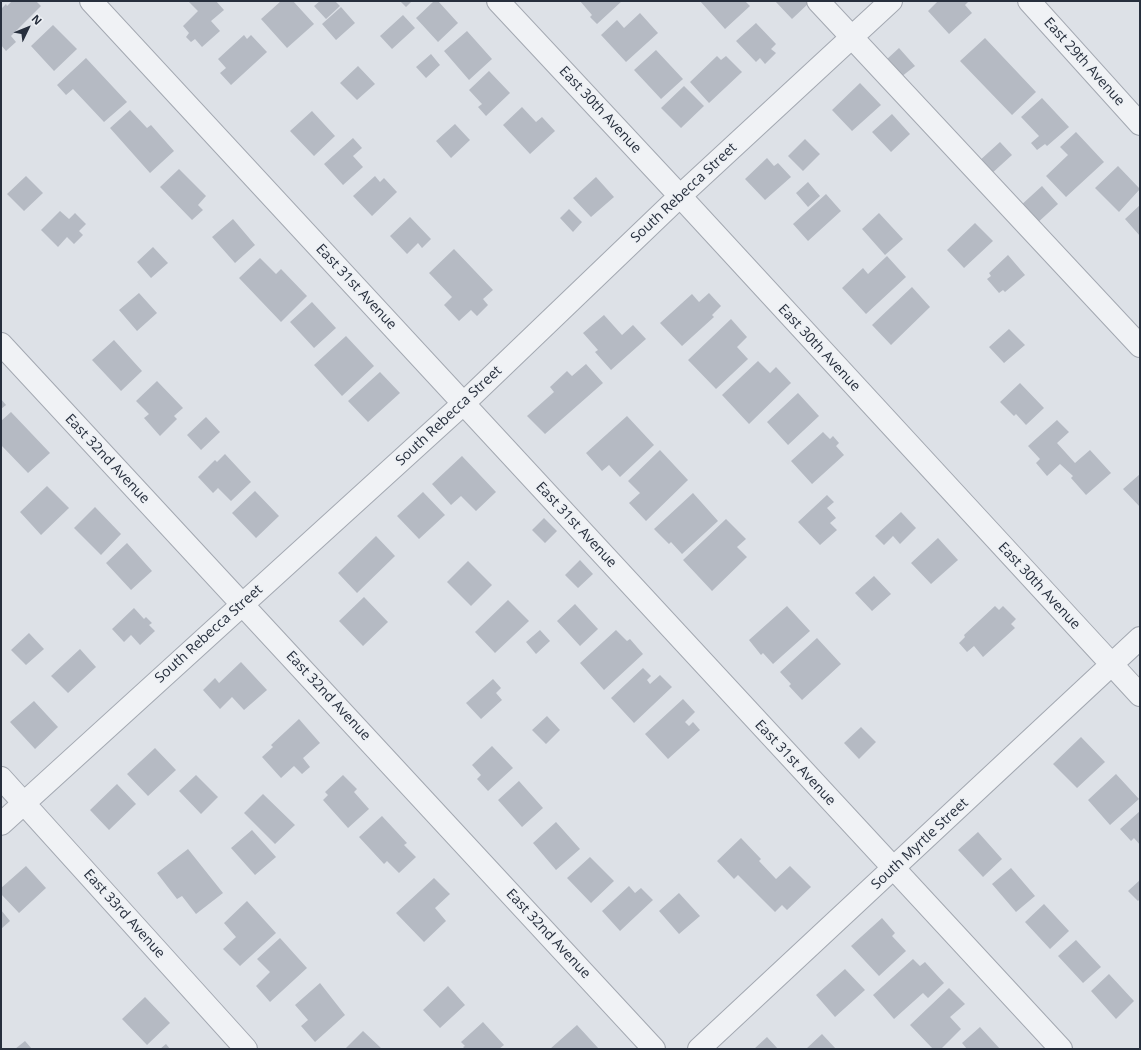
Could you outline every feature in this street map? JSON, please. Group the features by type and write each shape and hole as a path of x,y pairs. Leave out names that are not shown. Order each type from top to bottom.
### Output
{"street":[{"name":"East 31st Avenue","path":"91,1 1061,1049"},
{"name":"East 30th Avenue","path":"498,1 1140,695"},
{"path":"818,1 1140,346"},
{"name":"South Rebecca Street","path":"1,824 464,403 680,196 891,1"},
{"name":"East 29th Avenue","path":"1029,1 1140,124"},
{"name":"East 32nd Avenue","path":"1,344 654,1049"},
{"name":"South Myrtle Street","path":"699,1049 1140,638"},
{"name":"East 33rd Avenue","path":"1,778 246,1049"}],"building":[{"path":"12,1 36,1 41,6 11,36 16,42 6,51 1,45 1,9"},
{"path":"188,1 216,1 224,10 211,21 220,31 202,47 195,39 191,42 186,37 189,33 183,26 198,11"},
{"path":"281,1 293,1 314,24 287,48 261,19"},
{"path":"320,1 335,1 340,6 326,19 314,6"},
{"path":"400,1 412,1 406,7"},
{"path":"434,1 438,1 458,23 438,42 416,18"},
{"path":"580,1 622,1 597,24 590,17 592,15"},
{"path":"700,1 745,1 750,6 725,29"},
{"path":"775,1 809,1 810,2 792,19"},
{"path":"938,1 969,1 965,5 972,13 949,34 928,11"},
{"path":"341,7 355,23 336,40 322,24"},
{"path":"640,13 658,33 626,62 601,35 617,20 624,28"},
{"path":"403,15 415,28 392,49 380,36"},
{"path":"756,23 776,44 771,49 776,53 765,64 760,58 756,62 736,41"},
{"path":"53,25 77,49 54,71 31,46"},
{"path":"467,31 492,59 469,80 444,51"},
{"path":"244,35 247,39 251,35 267,52 231,85 220,73 226,68 218,59"},
{"path":"985,38 1036,92 1012,115 960,61"},
{"path":"899,48 915,66 901,77 886,60"},
{"path":"656,50 683,79 661,99 634,70"},
{"path":"431,54 440,65 426,78 416,67"},
{"path":"717,56 721,60 726,56 742,72 709,103 690,82"},
{"path":"86,58 127,102 104,122 73,89 66,95 57,85"},
{"path":"358,66 375,84 357,100 340,83"},
{"path":"489,71 510,93 486,116 478,107 482,104 469,90"},
{"path":"860,83 881,105 852,131 832,110"},
{"path":"684,86 704,106 681,128 661,108"},
{"path":"1042,98 1069,127 1047,146 1045,144 1037,150 1031,143 1039,136 1021,117"},
{"path":"522,107 536,122 542,117 555,131 530,154 503,125"},
{"path":"130,110 147,128 151,125 174,151 150,173 110,128"},
{"path":"312,111 335,136 314,156 290,131"},
{"path":"892,114 910,134 891,152 872,132"},
{"path":"455,124 470,140 451,158 436,141"},
{"path":"1076,132 1104,162 1066,197 1046,176 1068,155 1060,147"},
{"path":"353,138 362,148 353,156 363,167 343,185 324,164"},
{"path":"805,139 820,154 803,171 788,156"},
{"path":"1000,142 1012,155 990,175 978,162"},
{"path":"767,158 774,166 778,163 791,177 765,200 745,179"},
{"path":"1118,166 1140,189 1119,212 1095,188"},
{"path":"179,169 206,196 198,205 203,210 192,220 160,187"},
{"path":"26,176 43,193 24,211 7,194"},
{"path":"375,176 380,182 384,178 397,192 372,216 353,196"},
{"path":"596,177 614,197 591,217 573,198"},
{"path":"808,182 820,196 808,207 796,193"},
{"path":"1042,186 1058,204 1035,225 1019,207"},
{"path":"826,194 841,211 808,241 793,224"},
{"path":"1140,205 1140,236 1125,219"},
{"path":"569,209 582,222 573,232 560,218"},
{"path":"60,211 69,219 75,213 86,224 79,231 83,235 74,244 67,237 58,247 41,230"},
{"path":"879,213 903,239 885,255 862,229"},
{"path":"410,217 431,239 422,248 418,243 407,254 390,236"},
{"path":"233,219 255,245 235,263 212,237"},
{"path":"975,223 993,241 964,268 947,250"},
{"path":"153,247 168,263 151,278 137,262"},
{"path":"454,249 493,290 483,299 488,305 477,316 471,310 459,321 444,305 452,297 429,273"},
{"path":"1008,255 1025,275 1005,292 1003,290 999,293 987,279 991,276 989,273"},
{"path":"887,256 906,277 866,314 842,288 863,268 868,274"},
{"path":"260,258 276,274 281,269 307,296 281,322 239,278"},
{"path":"912,287 930,307 891,345 872,325"},
{"path":"139,293 157,313 137,331 119,310"},
{"path":"709,293 721,306 712,315 714,317 682,346 660,323 692,294 699,302"},
{"path":"312,302 336,328 314,348 290,322"},
{"path":"604,315 622,335 633,325 646,339 611,370 595,352 598,350 583,333"},
{"path":"731,319 747,337 737,347 748,359 716,389 688,360"},
{"path":"1009,329 1025,345 1004,363 989,347"},
{"path":"346,336 374,366 342,396 314,365"},
{"path":"114,340 142,371 121,391 92,360"},
{"path":"758,361 770,373 776,367 791,383 749,424 722,395"},
{"path":"586,364 603,383 545,434 527,416 554,392 550,387 567,371 572,376"},
{"path":"380,372 400,393 368,422 348,401"},
{"path":"157,381 183,408 174,416 177,419 160,436 144,418 149,414 136,401"},
{"path":"1020,383 1044,408 1026,425 1016,414 1014,416 1000,402"},
{"path":"798,393 819,416 788,445 767,422"},
{"path":"1,399 6,405 1,409"},
{"path":"11,412 50,453 28,473 1,445 1,421"},
{"path":"627,416 654,445 620,477 609,465 602,471 586,453"},
{"path":"206,417 220,432 201,450 187,435"},
{"path":"1057,420 1069,432 1057,443 1075,463 1090,450 1111,473 1086,495 1071,478 1073,476 1060,464 1047,476 1036,463 1040,459 1028,446"},
{"path":"823,432 830,439 833,436 839,443 836,446 844,455 812,484 791,461"},
{"path":"660,450 688,480 646,521 629,503 640,493 628,481"},
{"path":"225,454 251,482 231,501 218,488 213,493 198,477 215,460 217,462"},
{"path":"462,456 496,492 476,511 461,496 451,505 432,484"},
{"path":"1140,474 1140,507 1123,489"},
{"path":"47,486 69,508 41,535 20,512"},
{"path":"255,491 279,516 256,538 232,513"},
{"path":"423,492 445,515 419,539 397,516"},
{"path":"693,493 718,521 682,554 671,542 669,544 654,529"},
{"path":"827,495 834,502 827,508 836,518 830,523 837,530 820,545 798,522"},
{"path":"95,507 121,534 101,555 74,528"},
{"path":"901,512 916,528 900,544 893,536 884,545 875,536"},
{"path":"544,518 557,531 545,543 532,530"},
{"path":"726,519 746,539 737,547 747,557 712,591 683,560"},
{"path":"376,536 395,556 357,593 338,573"},
{"path":"938,538 958,560 931,584 911,563"},
{"path":"127,543 152,571 131,590 106,563"},
{"path":"580,560 593,574 578,588 565,575"},
{"path":"468,561 492,585 471,606 447,582"},
{"path":"874,576 891,594 872,611 855,593"},
{"path":"364,597 388,622 363,646 339,621"},
{"path":"508,600 529,621 495,653 475,632"},
{"path":"575,604 598,629 580,646 557,621"},
{"path":"787,606 810,631 773,664 763,653 761,655 749,640"},
{"path":"995,606 999,610 1003,606 1016,619 1011,624 1015,628 983,657 974,646 967,652 959,643 965,637 964,635"},
{"path":"134,608 144,619 146,617 152,623 149,625 155,631 140,645 131,635 124,642 112,629"},
{"path":"540,630 550,641 536,654 526,642"},
{"path":"616,630 627,641 630,639 643,654 604,690 580,663"},
{"path":"29,633 44,649 26,665 11,650"},
{"path":"817,638 841,664 802,700 789,686 791,684 780,672"},
{"path":"80,649 96,667 68,693 51,676"},
{"path":"241,662 267,690 244,710 232,697 220,709 203,690 215,678 219,683"},
{"path":"643,668 651,676 647,680 650,684 660,675 672,687 634,723 611,698"},
{"path":"493,679 501,688 496,693 502,700 481,719 466,703"},
{"path":"683,699 695,712 685,722 689,726 693,722 700,730 668,759 645,734"},
{"path":"34,701 58,727 35,749 10,722"},
{"path":"547,716 560,730 546,744 532,730"},
{"path":"299,719 320,743 303,758 310,767 302,774 294,766 281,778 262,757 273,747 271,745"},
{"path":"861,727 876,742 859,759 844,743"},
{"path":"1081,737 1105,762 1077,788 1053,764"},
{"path":"492,746 513,768 488,791 477,779 481,775 472,765"},
{"path":"155,748 176,770 148,796 127,774"},
{"path":"1116,774 1139,799 1110,825 1088,800"},
{"path":"196,775 218,797 201,814 179,791"},
{"path":"343,775 357,789 354,792 369,809 348,828 323,800 328,795 325,792"},
{"path":"519,781 543,808 522,827 498,800"},
{"path":"117,784 136,804 109,830 90,810"},
{"path":"263,794 295,825 275,844 244,813"},
{"path":"1140,811 1140,845 1134,838 1131,841 1120,829"},
{"path":"382,816 407,843 404,845 416,857 399,873 387,861 384,864 359,837"},
{"path":"556,822 580,849 556,870 533,843"},
{"path":"252,830 276,857 255,875 231,848"},
{"path":"978,832 1002,859 983,877 958,850"},
{"path":"741,838 761,859 759,861 776,879 790,866 811,887 787,910 782,905 775,912 738,875 734,879 717,861"},
{"path":"188,849 223,893 196,914 182,896 177,899 157,873"},
{"path":"590,857 614,881 591,903 567,878"},
{"path":"26,866 46,888 19,913 1,894 1,888"},
{"path":"1011,868 1035,896 1016,912 992,884"},
{"path":"434,878 450,894 435,908 446,921 424,942 396,913"},
{"path":"1140,880 1140,899 1138,901 1128,891"},
{"path":"629,886 635,893 641,888 653,900 620,931 602,911"},
{"path":"679,893 700,916 679,934 659,911"},
{"path":"247,901 276,933 240,966 223,949 236,937 224,923"},
{"path":"1044,904 1069,931 1050,949 1025,922"},
{"path":"1,910 10,921 1,929"},
{"path":"882,918 895,933 892,936 906,951 879,976 851,946"},
{"path":"280,938 307,968 270,1002 256,986 270,972 257,959"},
{"path":"1076,940 1101,967 1083,983 1058,956"},
{"path":"913,959 920,966 925,962 944,983 928,998 923,993 894,1019 873,995"},
{"path":"845,969 865,990 835,1017 816,995"},
{"path":"1109,974 1134,1001 1116,1019 1091,991"},
{"path":"320,983 345,1015 315,1042 301,1026 308,1020 295,1005"},
{"path":"448,986 465,1005 440,1028 423,1010"},
{"path":"949,988 965,1004 950,1017 961,1029 941,1049 933,1049 910,1025"},
{"path":"145,997 170,1023 147,1045 122,1019"},
{"path":"483,1022 504,1045 499,1049 465,1049 463,1047 465,1046 461,1042"},
{"path":"577,1025 599,1049 550,1049"},
{"path":"980,1027 1000,1049 967,1049 962,1043"},
{"path":"363,1031 382,1049 345,1049"},
{"path":"822,1034 836,1049 806,1049"},
{"path":"767,1037 778,1049 754,1049"},
{"path":"25,1041 32,1049 15,1049"},
{"path":"166,1044 170,1049 160,1049"}]}
